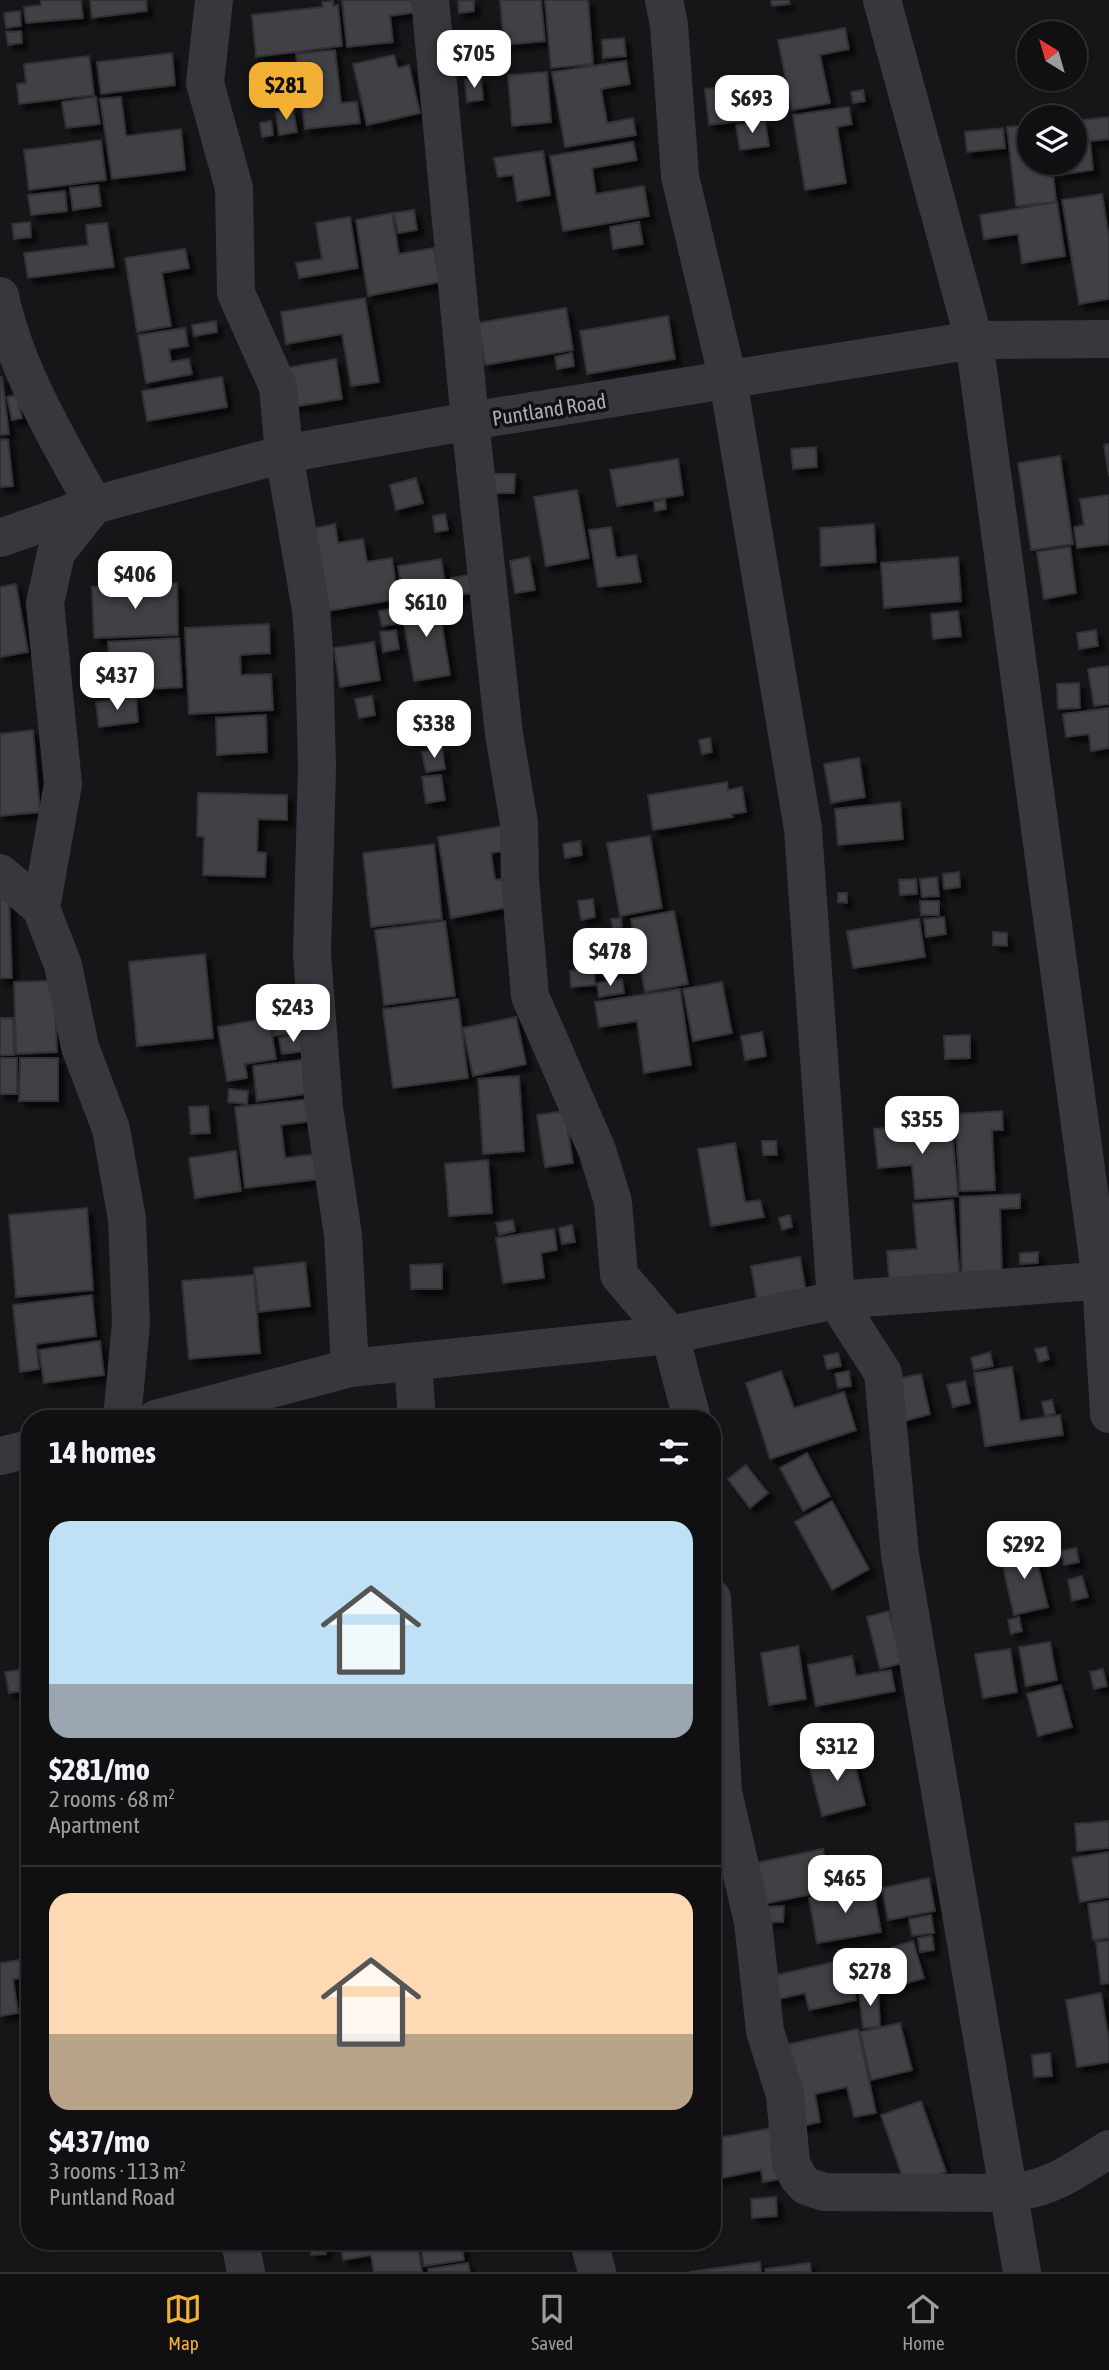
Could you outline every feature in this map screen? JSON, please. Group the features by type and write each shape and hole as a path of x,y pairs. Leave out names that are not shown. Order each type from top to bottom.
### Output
{"street":[{"path":"214,0 205,83 234,188 236,293 278,387 284,454 311,610 317,767 312,954 324,1108 343,1235 350,1368"},
{"path":"430,0 470,421 504,734 519,823 520,879 530,996 597,1150 613,1202 619,1275 670,1335 690,1410"},
{"path":"664,0 669,25 680,176 728,380 803,830 836,1300 883,1373 900,1555 1022,2272"},
{"path":"881,0 974,340 1105,1280 1109,1414"},
{"path":"0,296 7,328 43,413 93,505 57,553 45,603 63,784 41,908"},
{"name":"Puntland Road","path":"0,538 93,505 284,454 470,421 974,340 1109,339"},
{"path":"0,873 41,908 64,965 80,1047 111,1129 127,1219 131,1323 123,1410"},
{"path":"190,1410 350,1368 670,1335 836,1300 1105,1280"},
{"path":"412,1362 416,1410"},
{"path":"0,1456 21,1451"},
{"path":"721,1757 723,1792 753,1922 765,2031 785,2095 792,2163 798,2178 806,2186 824,2192 1033,2191 1057,2181 1109,2149"},
{"path":"242,2250 246,2272"},
{"path":"591,2250 597,2272"}],"building":[{"path":"41,0 81,0 83,18 26,23 24,7 41,5"},
{"path":"90,0 146,0 147,11 92,18"},
{"path":"342,0 416,0 417,12 390,16 393,42 347,47"},
{"path":"474,0 474,11 459,13 458,1"},
{"path":"500,0 541,0 545,41 504,45"},
{"path":"545,0 588,0 593,64 551,68"},
{"path":"771,0 789,0 790,4 772,6"},
{"path":"333,1 333,6 338,5 342,46 256,57 252,15 323,7 322,2"},
{"path":"20,11 21,26 6,28 4,13"},
{"path":"845,28 849,49 820,55 830,103 792,110 778,40"},
{"path":"21,31 22,43 8,45 6,32"},
{"path":"624,38 626,56 603,58 602,40"},
{"path":"480,40 481,59 465,61 463,42"},
{"path":"335,50 341,103 357,102 360,123 305,129 296,54"},
{"path":"172,53 175,85 101,94 97,62"},
{"path":"394,55 398,68 409,65 420,113 367,125 353,64"},
{"path":"89,56 94,95 19,104 17,84 26,83 24,64"},
{"path":"626,61 630,84 601,89 607,123 633,118 636,135 565,147 552,72"},
{"path":"547,72 551,122 512,126 508,75"},
{"path":"481,79 483,100 467,102 465,80"},
{"path":"748,85 751,120 709,125 705,89"},
{"path":"863,90 865,101 853,103 851,92"},
{"path":"96,97 100,124 66,128 62,102"},
{"path":"121,97 126,136 181,129 185,170 112,179 100,99"},
{"path":"849,107 852,124 837,127 846,183 805,190 793,115"},
{"path":"293,109 297,132 279,135 276,112"},
{"path":"1109,117 1109,139 1090,141 1093,170 1087,171 1087,120"},
{"path":"271,121 273,135 262,137 260,123"},
{"path":"765,121 769,146 740,150 736,125"},
{"path":"1017,126 1017,175 1053,175 1056,202 1016,206 1007,127"},
{"path":"1003,128 1005,148 967,152 965,132"},
{"path":"101,140 106,180 29,190 24,150"},
{"path":"633,142 637,160 592,168 596,194 644,186 649,216 563,231 550,156"},
{"path":"543,151 550,195 517,201 513,175 498,177 494,158"},
{"path":"98,185 101,206 73,210 70,188"},
{"path":"65,191 67,211 31,215 28,195"},
{"path":"1102,194 1109,238 1109,299 1079,304 1062,200"},
{"path":"1057,202 1065,256 1022,263 1018,234 984,239 980,215"},
{"path":"414,210 417,230 398,233 394,213"},
{"path":"392,213 399,254 434,248 440,282 368,296 356,220"},
{"path":"350,217 358,268 299,278 296,263 322,259 316,223"},
{"path":"30,222 31,237 14,239 12,224"},
{"path":"639,222 643,244 613,249 610,227"},
{"path":"107,223 114,267 28,278 24,253 88,245 86,225"},
{"path":"185,249 189,268 162,273 171,326 137,332 125,258"},
{"path":"365,298 379,382 351,386 342,334 286,344 281,312"},
{"path":"566,308 573,350 485,365 478,323"},
{"path":"668,316 675,359 587,374 580,331"},
{"path":"216,321 217,332 194,336 192,325"},
{"path":"185,328 188,346 169,349 171,362 189,359 192,374 146,383 138,335"},
{"path":"572,353 574,366 557,369 555,357"},
{"path":"336,359 342,399 292,407 286,368"},
{"path":"0,377 9,434 0,435"},
{"path":"222,377 227,407 147,421 142,391"},
{"path":"17,395 22,418 12,420 7,397"},
{"path":"8,439 13,486 0,487 0,440"},
{"path":"1109,444 1109,476 1104,445"},
{"path":"816,447 817,467 793,469 791,449"},
{"path":"1060,456 1073,544 1031,550 1018,463"},
{"path":"678,459 683,495 617,506 610,470"},
{"path":"494,474 515,474 514,493 494,493"},
{"path":"416,478 423,503 396,510 390,485"},
{"path":"577,490 589,558 546,566 534,497"},
{"path":"1109,495 1109,544 1077,548 1074,527 1084,525 1080,499"},
{"path":"665,500 666,509 655,511 654,502"},
{"path":"445,514 448,530 435,532 433,516"},
{"path":"335,524 338,543 363,539 367,562 392,558 398,599 327,611 315,528"},
{"path":"874,524 876,562 821,566 820,528"},
{"path":"611,527 616,558 636,555 641,582 598,587 589,530"},
{"path":"1070,547 1076,593 1044,599 1037,552"},
{"path":"529,557 535,590 515,593 510,561"},
{"path":"958,557 961,601 884,608 881,563"},
{"path":"441,559 447,595 404,602 398,566"},
{"path":"469,575 471,593 454,596 451,578"},
{"path":"177,583 178,635 94,638 92,587"},
{"path":"16,584 28,652 0,657 0,587"},
{"path":"444,600 447,618 441,619 450,675 414,681 401,605"},
{"path":"396,608 399,623 382,626 379,611"},
{"path":"958,611 961,636 933,639 931,614"},
{"path":"269,624 270,653 240,655 241,675 271,674 273,710 189,714 185,628"},
{"path":"396,630 399,649 383,652 380,632"},
{"path":"1096,630 1098,646 1079,649 1077,633"},
{"path":"179,638 182,687 151,689 150,676 110,679 108,642"},
{"path":"374,642 380,680 340,687 334,648"},
{"path":"1109,666 1109,704 1094,706 1088,669"},
{"path":"85,673 105,674 105,688 85,688"},
{"path":"1079,683 1080,708 1058,709 1057,684"},
{"path":"372,696 375,715 359,718 355,699"},
{"path":"136,697 138,722 99,727 96,702"},
{"path":"1109,708 1109,748 1091,751 1089,734 1066,737 1063,714"},
{"path":"266,715 267,752 217,755 216,718"},
{"path":"33,730 40,812 0,816 0,734"},
{"path":"710,738 712,752 702,754 699,740"},
{"path":"442,748 445,769 426,772 422,752"},
{"path":"859,758 865,797 831,803 824,764"},
{"path":"441,775 445,800 426,803 422,777"},
{"path":"727,782 728,790 742,787 746,812 732,814 733,817 653,830 648,795"},
{"path":"198,793 287,795 287,820 258,819 257,852 266,853 265,877 203,875 204,837 197,836"},
{"path":"900,802 903,839 838,845 835,809"},
{"path":"510,825 514,849 491,853 495,880 516,877 521,905 451,918 438,837"},
{"path":"650,836 662,908 620,916 607,843"},
{"path":"580,841 582,855 565,858 563,844"},
{"path":"434,844 442,919 371,927 363,853"},
{"path":"959,872 960,887 944,889 943,874"},
{"path":"937,877 939,896 922,897 920,879"},
{"path":"916,879 917,894 900,895 899,880"},
{"path":"838,893 847,893 847,903 838,902"},
{"path":"0,899 9,899 12,978 0,978"},
{"path":"593,899 595,917 581,920 578,901"},
{"path":"920,901 939,901 939,915 921,915"},
{"path":"674,911 688,984 645,992 631,919"},
{"path":"944,917 946,934 926,937 924,919"},
{"path":"621,918 622,928 613,929 611,919"},
{"path":"919,919 925,957 853,968 847,931"},
{"path":"445,921 455,996 384,1005 375,930"},
{"path":"993,932 1007,933 1007,946 993,945"},
{"path":"205,954 213,1038 137,1046 129,962"},
{"path":"594,968 595,985 571,987 570,971"},
{"path":"622,979 624,993 599,997 597,983"},
{"path":"54,981 57,1052 16,1054 14,982"},
{"path":"722,982 732,1033 693,1041 683,989"},
{"path":"680,989 691,1065 644,1073 637,1021 599,1027 595,1002"},
{"path":"458,999 468,1078 393,1088 383,1009"},
{"path":"302,1016 304,1032 274,1036 272,1020"},
{"path":"516,1017 526,1064 473,1076 463,1028"},
{"path":"0,1018 13,1018 14,1055 0,1055"},
{"path":"269,1018 276,1059 245,1064 247,1078 227,1081 218,1027"},
{"path":"762,1032 766,1056 745,1060 741,1036"},
{"path":"305,1034 307,1051 282,1054 279,1038"},
{"path":"970,1035 970,1058 945,1059 944,1036"},
{"path":"0,1058 17,1058 17,1094 0,1094"},
{"path":"20,1058 58,1058 58,1101 19,1101"},
{"path":"308,1059 313,1093 257,1101 253,1066"},
{"path":"519,1076 524,1151 483,1154 478,1079"},
{"path":"229,1089 248,1091 247,1104 228,1102"},
{"path":"311,1099 313,1121 281,1125 285,1158 317,1154 319,1179 245,1188 235,1107"},
{"path":"208,1106 210,1133 191,1134 189,1107"},
{"path":"565,1111 573,1163 545,1167 537,1115"},
{"path":"1002,1111 1003,1130 992,1130 995,1190 960,1191 955,1114"},
{"path":"951,1118 958,1196 915,1199 912,1165 878,1168 874,1129 912,1126 911,1122"},
{"path":"762,1141 776,1141 777,1155 763,1155"},
{"path":"735,1143 745,1202 760,1200 764,1217 711,1226 698,1149"},
{"path":"236,1151 241,1191 195,1198 189,1158"},
{"path":"488,1160 492,1213 449,1216 445,1164"},
{"path":"1020,1194 1020,1208 1000,1209 1002,1277 962,1278 960,1197"},
{"path":"953,1200 960,1279 890,1286 887,1251 917,1249 913,1204"},
{"path":"87,1208 93,1290 16,1297 9,1215"},
{"path":"790,1215 792,1227 782,1230 779,1218"},
{"path":"513,1220 515,1231 499,1235 496,1223"},
{"path":"572,1225 575,1242 562,1244 559,1228"},
{"path":"554,1229 557,1250 541,1253 544,1278 503,1283 496,1238"},
{"path":"1038,1252 1038,1263 1020,1264 1020,1253"},
{"path":"800,1257 806,1293 757,1301 751,1266"},
{"path":"305,1262 310,1306 259,1312 254,1268"},
{"path":"442,1264 442,1289 411,1289 410,1265"},
{"path":"254,1275 260,1353 189,1359 182,1281"},
{"path":"92,1295 96,1336 36,1344 39,1369 20,1372 13,1305"},
{"path":"100,1341 104,1375 44,1383 39,1350"},
{"path":"1046,1347 1049,1359 1039,1362 1035,1349"},
{"path":"990,1352 993,1366 974,1370 971,1358"},
{"path":"838,1353 841,1366 827,1369 824,1356"},
{"path":"1012,1367 1020,1421 1060,1415 1063,1435 985,1446 974,1373"},
{"path":"781,1371 794,1408 844,1392 856,1430 770,1459 746,1383"},
{"path":"849,1371 851,1386 838,1388 835,1374"},
{"path":"921,1374 930,1414 901,1422 891,1380"},
{"path":"965,1381 970,1403 953,1407 947,1385"},
{"path":"1052,1400 1055,1413 1045,1416 1042,1402"},
{"path":"807,1453 830,1496 803,1511 780,1468"},
{"path":"746,1465 768,1493 750,1508 728,1479"},
{"path":"832,1501 869,1569 832,1590 795,1522"},
{"path":"1033,1546 1048,1607 1014,1615 1000,1554"},
{"path":"1076,1548 1079,1562 1064,1565 1061,1551"},
{"path":"1082,1576 1088,1597 1072,1601 1068,1580"},
{"path":"889,1611 902,1663 880,1669 867,1617"},
{"path":"1019,1617 1022,1631 1011,1634 1008,1620"},
{"path":"1050,1642 1057,1680 1026,1686 1019,1647"},
{"path":"798,1646 806,1699 769,1705 761,1653"},
{"path":"1010,1649 1017,1692 983,1698 975,1654"},
{"path":"852,1656 856,1676 891,1670 895,1691 816,1706 808,1665"},
{"path":"1103,1669 1107,1686 1094,1689 1090,1672"},
{"path":"21,1670 21,1691 9,1693 5,1672"},
{"path":"1061,1685 1072,1727 1038,1736 1027,1694"},
{"path":"851,1749 865,1805 822,1816 808,1761"},
{"path":"1109,1821 1109,1848 1077,1851 1075,1824"},
{"path":"823,1849 832,1890 763,1904 755,1863"},
{"path":"1109,1852 1109,1897 1080,1902 1072,1858"},
{"path":"929,1878 935,1911 888,1920 882,1888"},
{"path":"873,1887 881,1932 817,1943 809,1898"},
{"path":"1109,1901 1109,1938 1093,1940 1088,1904"},
{"path":"784,1906 783,1922 767,1922 768,1907"},
{"path":"931,1915 934,1933 912,1936 909,1919"},
{"path":"932,1936 934,1950 920,1952 918,1938"},
{"path":"913,1941 924,1978 881,1991 879,1984 861,1989 852,1960"},
{"path":"1109,1941 1109,1983 1101,1984 1096,1942"},
{"path":"846,1959 856,2000 809,2010 805,1993 778,1999 773,1976"},
{"path":"21,1960 21,1978 13,1979 18,2013 0,2016 0,1963"},
{"path":"878,1988 880,2027 863,2028 859,1990"},
{"path":"1101,1993 1109,2041 1109,2062 1077,2067 1066,2000"},
{"path":"900,2023 912,2070 871,2080 860,2032"},
{"path":"858,2029 876,2113 854,2117 847,2087 815,2094 820,2122 798,2127 781,2046"},
{"path":"1050,2053 1052,2076 1034,2077 1032,2055"},
{"path":"921,2101 946,2172 906,2187 881,2115"},
{"path":"777,2127 787,2178 763,2182 761,2170 721,2178 721,2137"},
{"path":"776,2197 777,2216 752,2218 751,2199"},
{"path":"311,2250 326,2250 326,2254 311,2255"},
{"path":"341,2250 418,2250 422,2272 374,2272 371,2255 343,2260"},
{"path":"421,2250 462,2250 464,2260 424,2266"},
{"path":"760,2262 761,2272 690,2272"},
{"path":"468,2263 470,2272 429,2272 428,2269"},
{"path":"810,2263 811,2272 766,2272 765,2269"}]}
